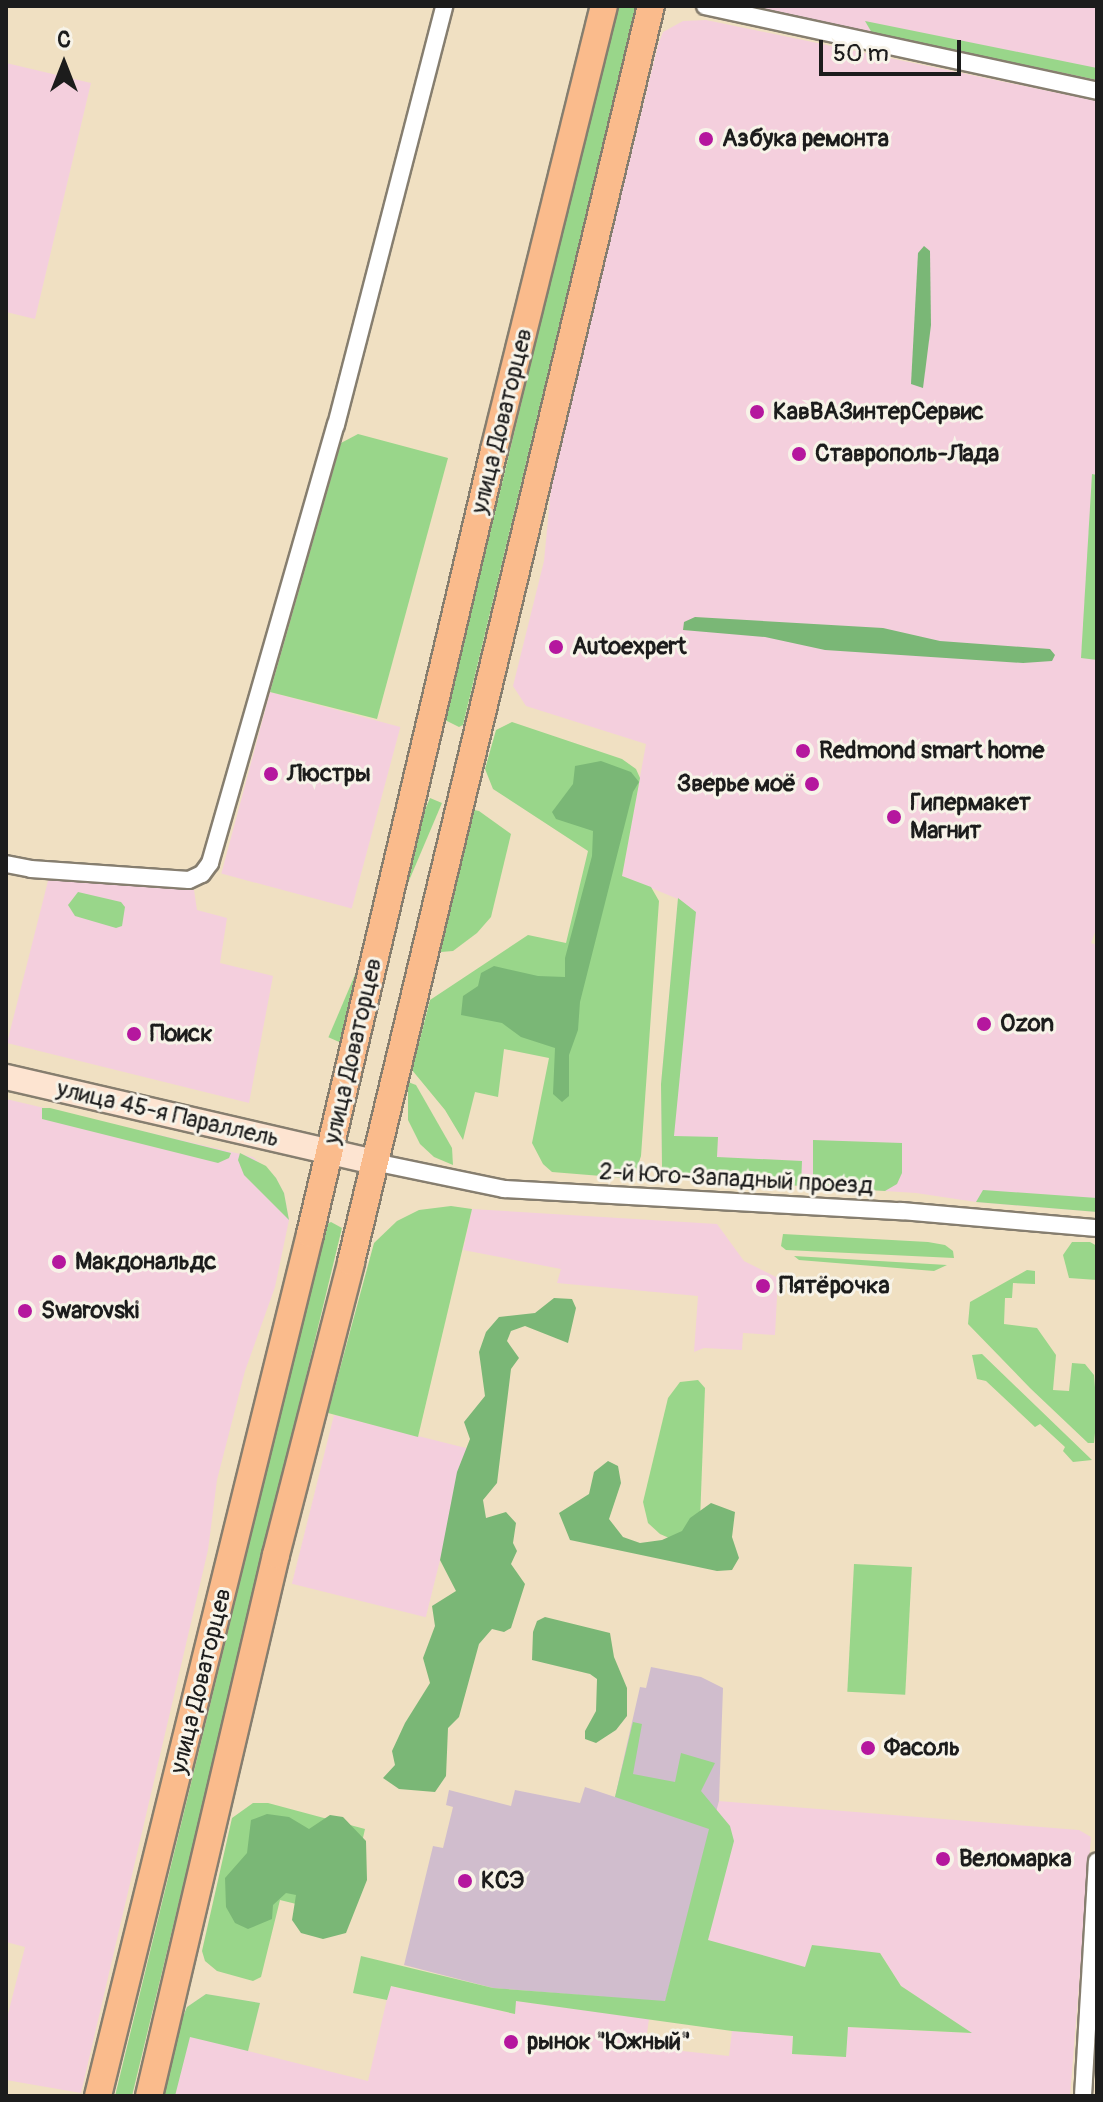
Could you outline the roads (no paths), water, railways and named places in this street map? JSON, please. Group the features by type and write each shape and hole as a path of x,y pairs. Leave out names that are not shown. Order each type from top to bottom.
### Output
{"main road":[{"name":"улица Доваторцев","path":"98,2096 330,1151 481,505 604,6"},
{"name":"улица Доваторцев","path":"149,2096 276,1555 374,1162 651,6"},
{"name":"улица 45-я Параллель","path":"6,1077 374,1162"}],"street":[{"path":"6,864 31,869 189,880 202,874 210,863 336,425 444,6"},
{"path":"705,6 1097,91"},
{"name":"2-й Юго-Западный проезд","path":"374,1162 504,1189 901,1211 1097,1228"},
{"path":"1083,2096 1097,1861"}],"place":[{"name":"Азбука ремонта","path":"706,139"},
{"name":"КавВАЗинтерСервис","path":"757,412"},
{"name":"Ставрополь-Лада","path":"799,454"},
{"name":"Autoexpert","path":"556,647"},
{"name":"Redmond smart home","path":"803,751"},
{"name":"Люстры","path":"271,774"},
{"name":"Зверье моё","path":"812,784"},
{"name":"Гипермакет Магнит","path":"894,817"},
{"name":"Ozon","path":"984,1024"},
{"name":"Поиск","path":"134,1034"},
{"name":"Макдональдс","path":"59,1262"},
{"name":"Пятёрочка","path":"763,1286"},
{"name":"Swarovski","path":"25,1311"},
{"name":"Фасоль","path":"868,1748"},
{"name":"Веломарка","path":"943,1859"},
{"name":"КСЭ","path":"465,1881"},
{"name":"рынок \"Южный\"","path":"511,2042"}]}
